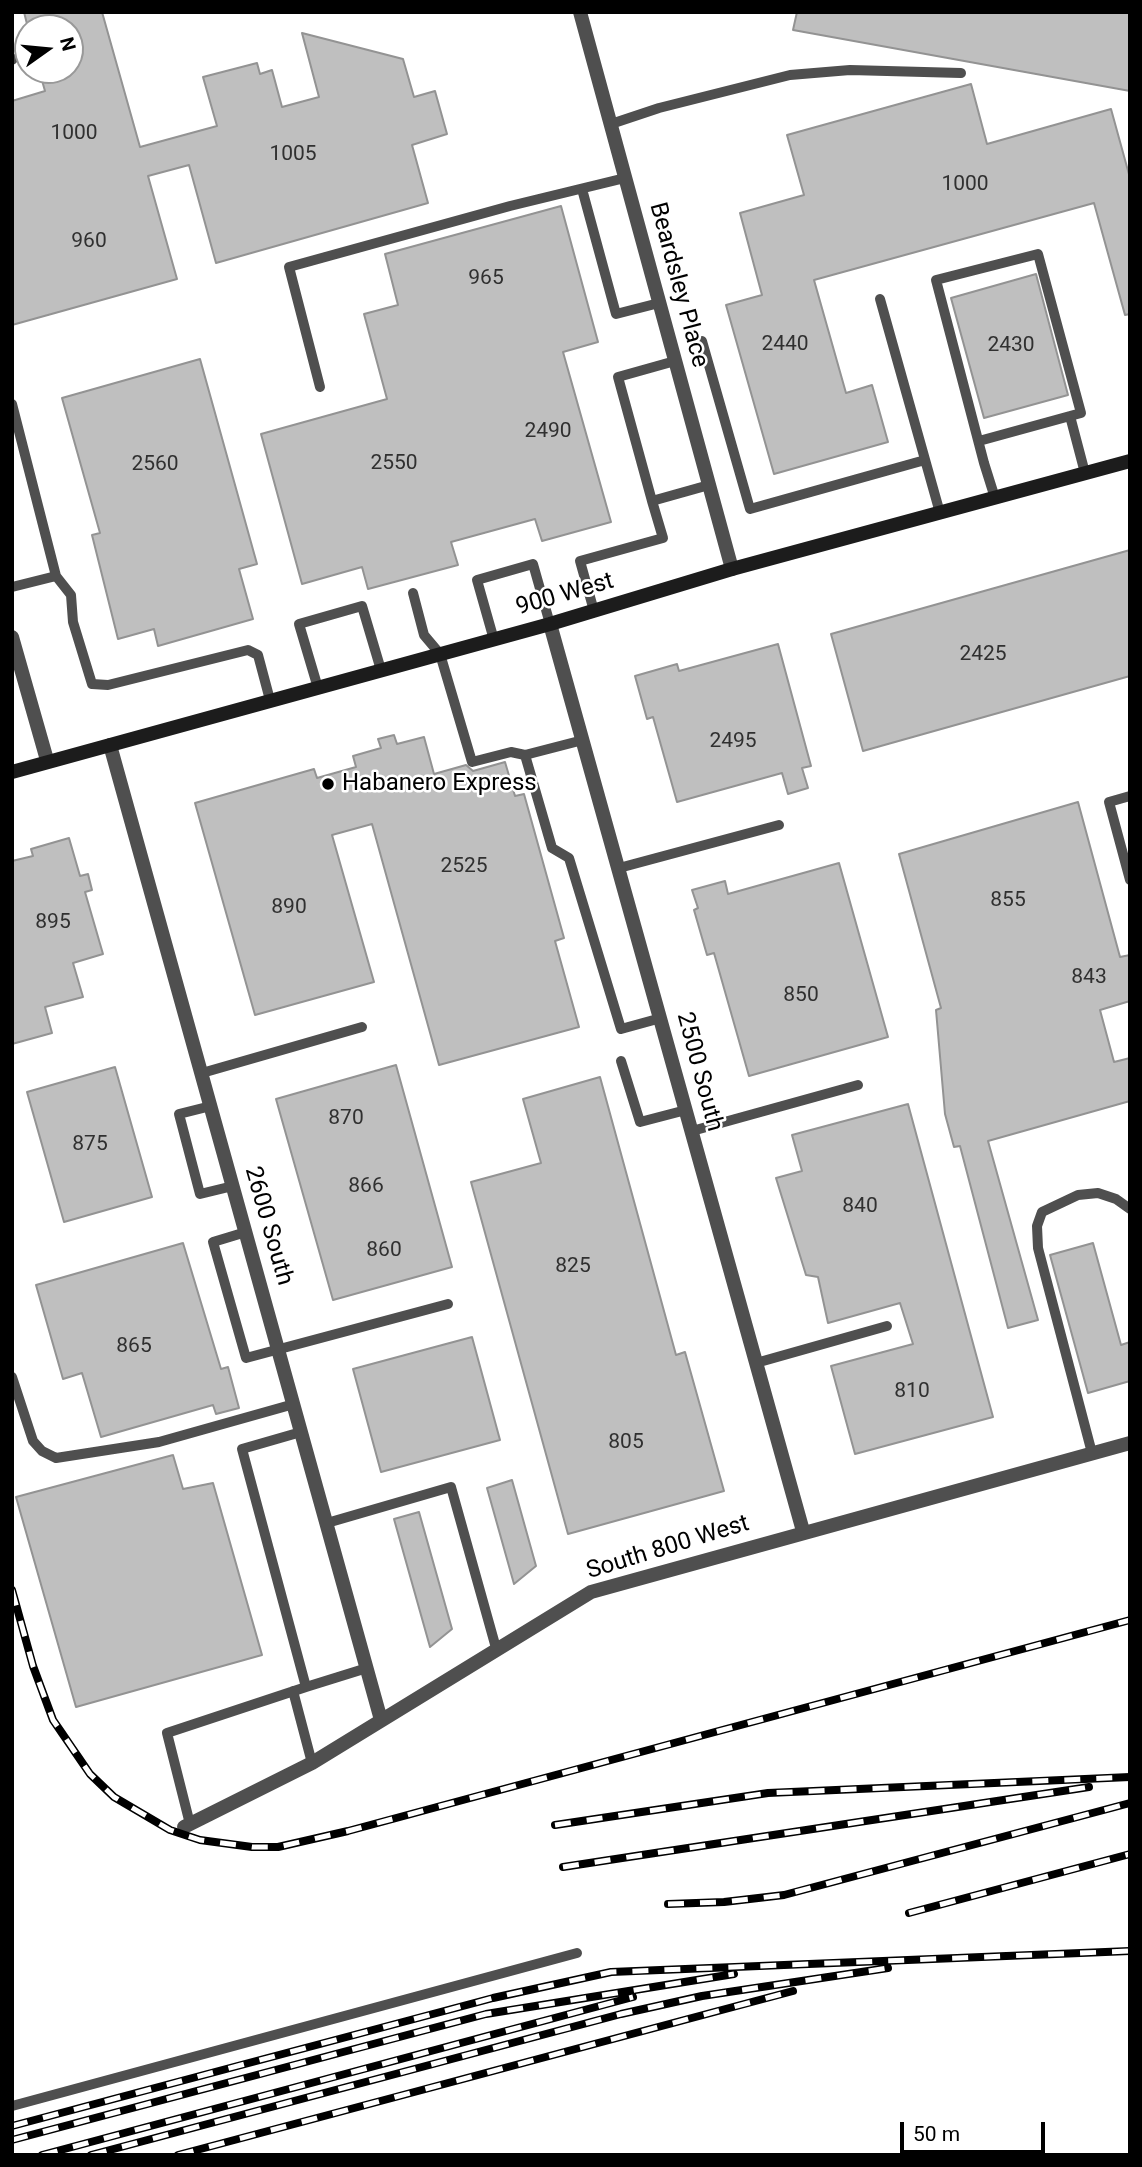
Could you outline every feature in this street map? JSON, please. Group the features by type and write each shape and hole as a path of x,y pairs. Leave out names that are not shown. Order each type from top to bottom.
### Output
{"main road":[{"name":"900 West","path":"12,772 47,760 550,624 732,569 1130,461"}],"street":[{"name":"Beardsley Place","path":"580,12 732,569"},
{"name":"2500 South","path":"550,624 803,1531"},
{"path":"12,637 47,760"},
{"name":"2600 South","path":"110,745 381,1720"},
{"name":"South 800 West","path":"188,1825 312,1763 591,1592 803,1531 1130,1443"}],"lane":[{"path":"611,124 659,108 790,75 850,70 961,73"},
{"path":"320,387 289,267 625,178"},
{"path":"582,189 616,314 659,303"},
{"path":"979,441 1081,413 1038,254 936,280 979,441 995,498"},
{"path":"880,299 940,513"},
{"path":"702,341 750,509 925,460"},
{"path":"594,611 580,561 663,538 618,377 675,361"},
{"path":"12,404 56,576 71,595 73,622 92,684 108,685 248,650 258,656 270,700"},
{"path":"1070,416 1085,473"},
{"path":"652,501 709,485"},
{"path":"494,639 477,580 533,564 550,624"},
{"path":"12,587 56,576"},
{"path":"413,593 424,635 440,654 472,762 511,752 525,755 583,740"},
{"path":"318,688 299,624 362,606 381,670"},
{"path":"525,755 552,848 569,858 621,1030 661,1018"},
{"path":"1130,796 1109,802 1130,880"},
{"path":"619,868 779,825"},
{"path":"202,1073 362,1027"},
{"path":"621,1060 640,1122 686,1110"},
{"path":"692,1130 858,1085"},
{"path":"211,1106 179,1114 200,1194 233,1186"},
{"path":"1092,1453 1038,1248 1037,1226 1042,1212 1078,1195 1098,1193 1116,1199 1130,1209"},
{"path":"246,1232 213,1242 246,1358 448,1304"},
{"path":"756,1363 887,1326"},
{"path":"12,1377 33,1441 42,1451 56,1458 159,1442 294,1404"},
{"path":"301,1432 242,1449 306,1687"},
{"path":"327,1523 451,1487 496,1648"},
{"path":"188,1825 166,1733 367,1668"},
{"path":"293,1691 312,1763"},
{"path":"12,2106 577,1953"}],"building":[{"path":"102,12 140,147 217,126 203,77 257,63 260,74 272,70 282,107 319,97 302,33 403,59 414,97 435,91 447,134 412,145 428,203 216,263 189,165 148,176 177,279 12,325 12,101 45,91 43,84 84,84 84,14 24,14"},
{"path":"797,12 1130,12 1130,91 793,30"},
{"path":"971,84 987,144 1111,109 1130,178 1130,314 1125,315 1094,203 814,280 846,393 872,385 888,442 774,474 726,305 762,295 740,213 804,195 787,135"},
{"path":"561,206 598,342 563,352 611,522 542,541 535,519 451,542 458,565 368,589 362,567 302,584 261,434 387,399 364,314 398,305 385,254"},
{"path":"1036,274 1068,395 984,418 951,298"},
{"path":"200,359 257,564 239,569 253,619 158,646 154,629 118,639 92,535 100,533 62,398"},
{"path":"1130,550 1130,676 863,751 831,634"},
{"path":"778,644 811,766 802,768 808,788 788,794 782,773 677,802 653,717 647,719 635,676 677,664 679,671"},
{"path":"394,735 397,744 424,737 434,774 466,765 473,771 505,762 515,796 524,794 564,938 555,941 579,1027 439,1065 372,824 332,835 374,982 255,1015 195,803 314,769 317,778 356,767 353,756 381,748 378,739"},
{"path":"1078,802 1120,957 1130,955 1130,1001 1100,1010 1114,1062 1130,1058 1130,1101 988,1141 1038,1320 1008,1328 960,1146 954,1147 945,1114 936,1010 941,1008 899,854"},
{"path":"69,838 80,876 88,874 92,890 85,892 103,954 73,963 83,997 45,1007 52,1033 12,1044 12,861 33,856 31,849"},
{"path":"839,863 888,1037 749,1076 714,953 707,955 694,910 698,908 692,890 725,881 728,894"},
{"path":"396,1065 452,1267 333,1300 276,1099"},
{"path":"115,1067 152,1197 64,1222 27,1092"},
{"path":"600,1077 676,1355 685,1352 724,1491 568,1534 471,1182 541,1163 523,1099"},
{"path":"908,1104 993,1417 855,1454 831,1366 913,1344 900,1303 828,1323 818,1277 806,1275 776,1178 802,1171 792,1135"},
{"path":"183,1243 221,1369 228,1367 239,1408 216,1414 213,1405 101,1437 82,1373 63,1379 36,1285"},
{"path":"1093,1243 1121,1345 1130,1342 1130,1381 1088,1393 1050,1255"},
{"path":"472,1337 500,1440 381,1472 353,1369"},
{"path":"173,1455 183,1489 213,1483 262,1655 76,1707 16,1497"},
{"path":"512,1480 536,1566 514,1584 487,1488"},
{"path":"419,1512 452,1629 430,1647 394,1519"}],"railway":[{"path":"12,1590 33,1666 53,1720 90,1774 114,1797 170,1830 200,1840 252,1847 278,1847 348,1831 1130,1620"},
{"path":"555,1825 768,1793 1130,1777"},
{"path":"563,1867 1089,1787"},
{"path":"668,1904 724,1902 784,1895 1130,1803"},
{"path":"909,1913 1130,1854"},
{"path":"12,2126 493,1998 611,1972 1130,1951"},
{"path":"91,2155 621,2014 702,1996 888,1968"},
{"path":"12,2140 486,2014 734,1974"},
{"path":"178,2155 793,1991"},
{"path":"42,2155 633,1997"}],"place":[{"name":"Habanero Express","path":"328,784"}]}
